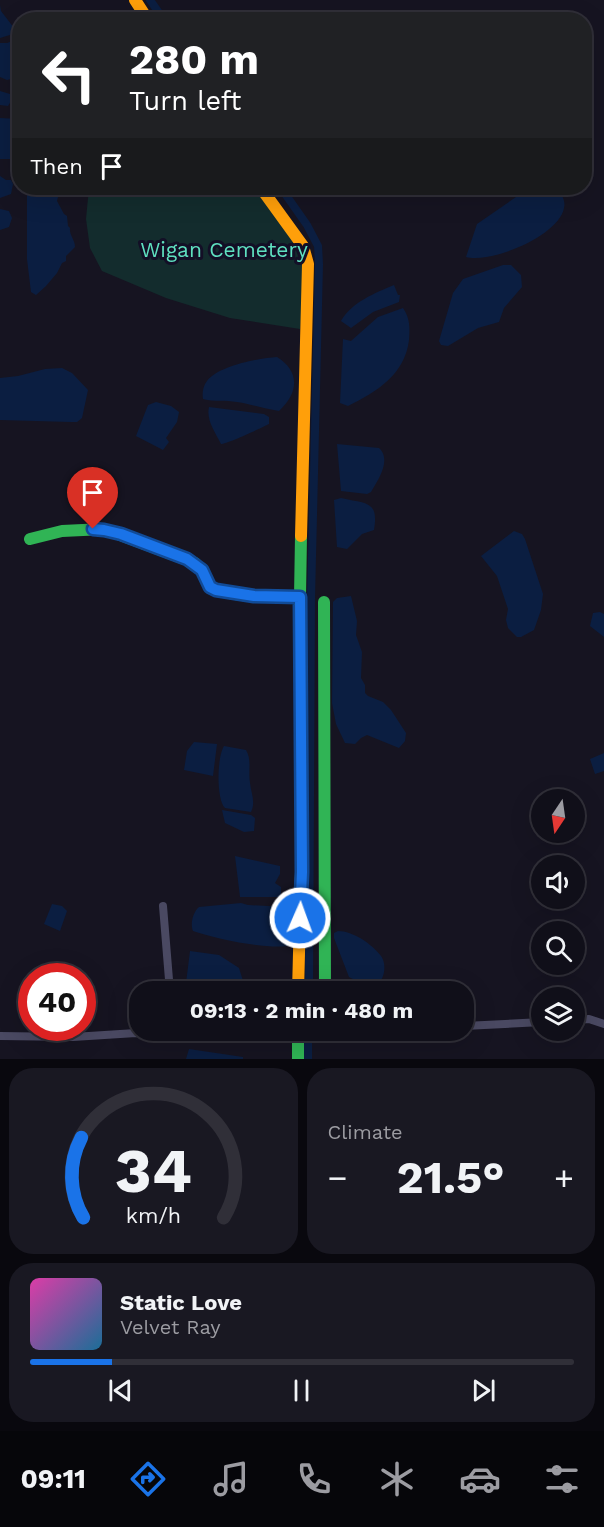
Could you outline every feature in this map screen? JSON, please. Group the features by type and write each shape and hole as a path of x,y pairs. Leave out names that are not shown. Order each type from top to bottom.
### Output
{"street":[{"path":"266,195 303,246 308,264 300,597 302,872 298,981"},
{"path":"30,539 62,531 104,530 121,534 195,563 204,573 210,587 216,590 254,596 300,597"},
{"path":"324,602 325,981"},
{"path":"163,906 169,981"},
{"path":"585,1019 604,1024"},
{"path":"474,1025 531,1023"},
{"path":"0,1036 73,1037 129,1033"},
{"path":"298,1041 298,1059"}],"green space":[{"name":"Wigan Cemetery","path":"88,195 261,195 283,224 301,255 305,288 300,329 230,318 166,298 102,271 90,248 86,219"}],"water":[{"path":"0,5 1,11 12,25 12,34 0,38"},
{"path":"12,41 12,79 7,80 0,77 0,43"},
{"path":"0,91 10,94 11,101 8,106 0,105"},
{"path":"0,118 12,119 12,159 0,159"},
{"path":"0,176 11,180 12,189 11,194 0,198"},
{"path":"27,195 58,195 57,201 67,216 75,247 66,256 66,261 62,263 57,273 36,295 31,292 27,259"},
{"path":"519,195 561,195 564,202 559,218 537,238 506,252 477,258 466,257 477,224"},
{"path":"0,209 9,211 12,218 9,227 0,230"},
{"path":"503,265 511,265 521,275 522,287 504,308 499,322 478,328 448,346 441,345 439,341 453,293 463,279"},
{"path":"394,285 400,295 399,302 373,312 351,328 341,321 358,303"},
{"path":"403,308 408,319 409,340 402,363 388,380 369,395 348,406 340,403 343,339 351,341 378,317"},
{"path":"277,357 290,369 294,382 290,397 279,411 237,402 203,399 206,383 220,371 250,361"},
{"path":"62,368 72,373 88,390 82,418 77,422 0,420 0,378"},
{"path":"156,402 171,406 179,412 177,422 166,438 169,442 163,450 136,436 148,405"},
{"path":"209,407 264,414 269,417 269,424 221,444 210,421"},
{"path":"337,444 379,448 383,453 384,464 371,492 367,494 341,491"},
{"path":"341,498 369,505 375,520 374,530 362,534 347,549 337,547 334,500"},
{"path":"514,531 522,534 525,539 543,594 541,610 534,630 521,637 517,637 508,628 506,620 508,609 497,576 481,556"},
{"path":"351,596 357,621 356,635 362,652 361,678 365,685 365,693 383,702 406,733 405,741 399,748 367,735 355,744 345,743 336,724 332,703 333,602 337,598"},
{"path":"593,613 604,614 604,637 590,626"},
{"path":"194,742 217,744 213,776 184,770 187,751"},
{"path":"224,746 246,750 248,754 253,801 251,812 225,808 222,803 218,778"},
{"path":"604,753 604,771 595,774 590,759"},
{"path":"222,810 251,815 255,818 254,831 244,832 225,823"},
{"path":"235,856 280,866 280,874 275,883 281,887 281,897 240,897"},
{"path":"241,903 286,907 290,924 288,946 240,943 193,931 193,918 199,907"},
{"path":"52,904 62,906 67,911 60,931 44,924"},
{"path":"338,931 350,933 373,947 383,960 384,975 380,981 358,981 349,977 334,933"},
{"path":"190,951 219,955 239,968 243,981 186,981"},
{"path":"189,1049 243,1057 243,1059 186,1059"}],"waterway":[{"path":"150,0 158,12"},
{"path":"286,195 307,225 318,246 319,264 311,599 309,981"},
{"path":"308,1041 308,1059"}],"traffic: fast":[{"path":"30,539 62,531 104,529 195,563 204,573 210,587 220,591 254,596 300,597"},
{"path":"301,536 302,835"},
{"path":"324,602 325,981"},
{"path":"298,1041 298,1059"}],"traffic: slow":[{"path":"135,0 143,12"},
{"path":"266,195 303,246 308,264 301,536"},
{"path":"298,981 302,835"}],"route":[{"path":"93,529 121,534 187,559 202,570 210,587 216,590 254,596 300,597 302,872 300,918"}]}
